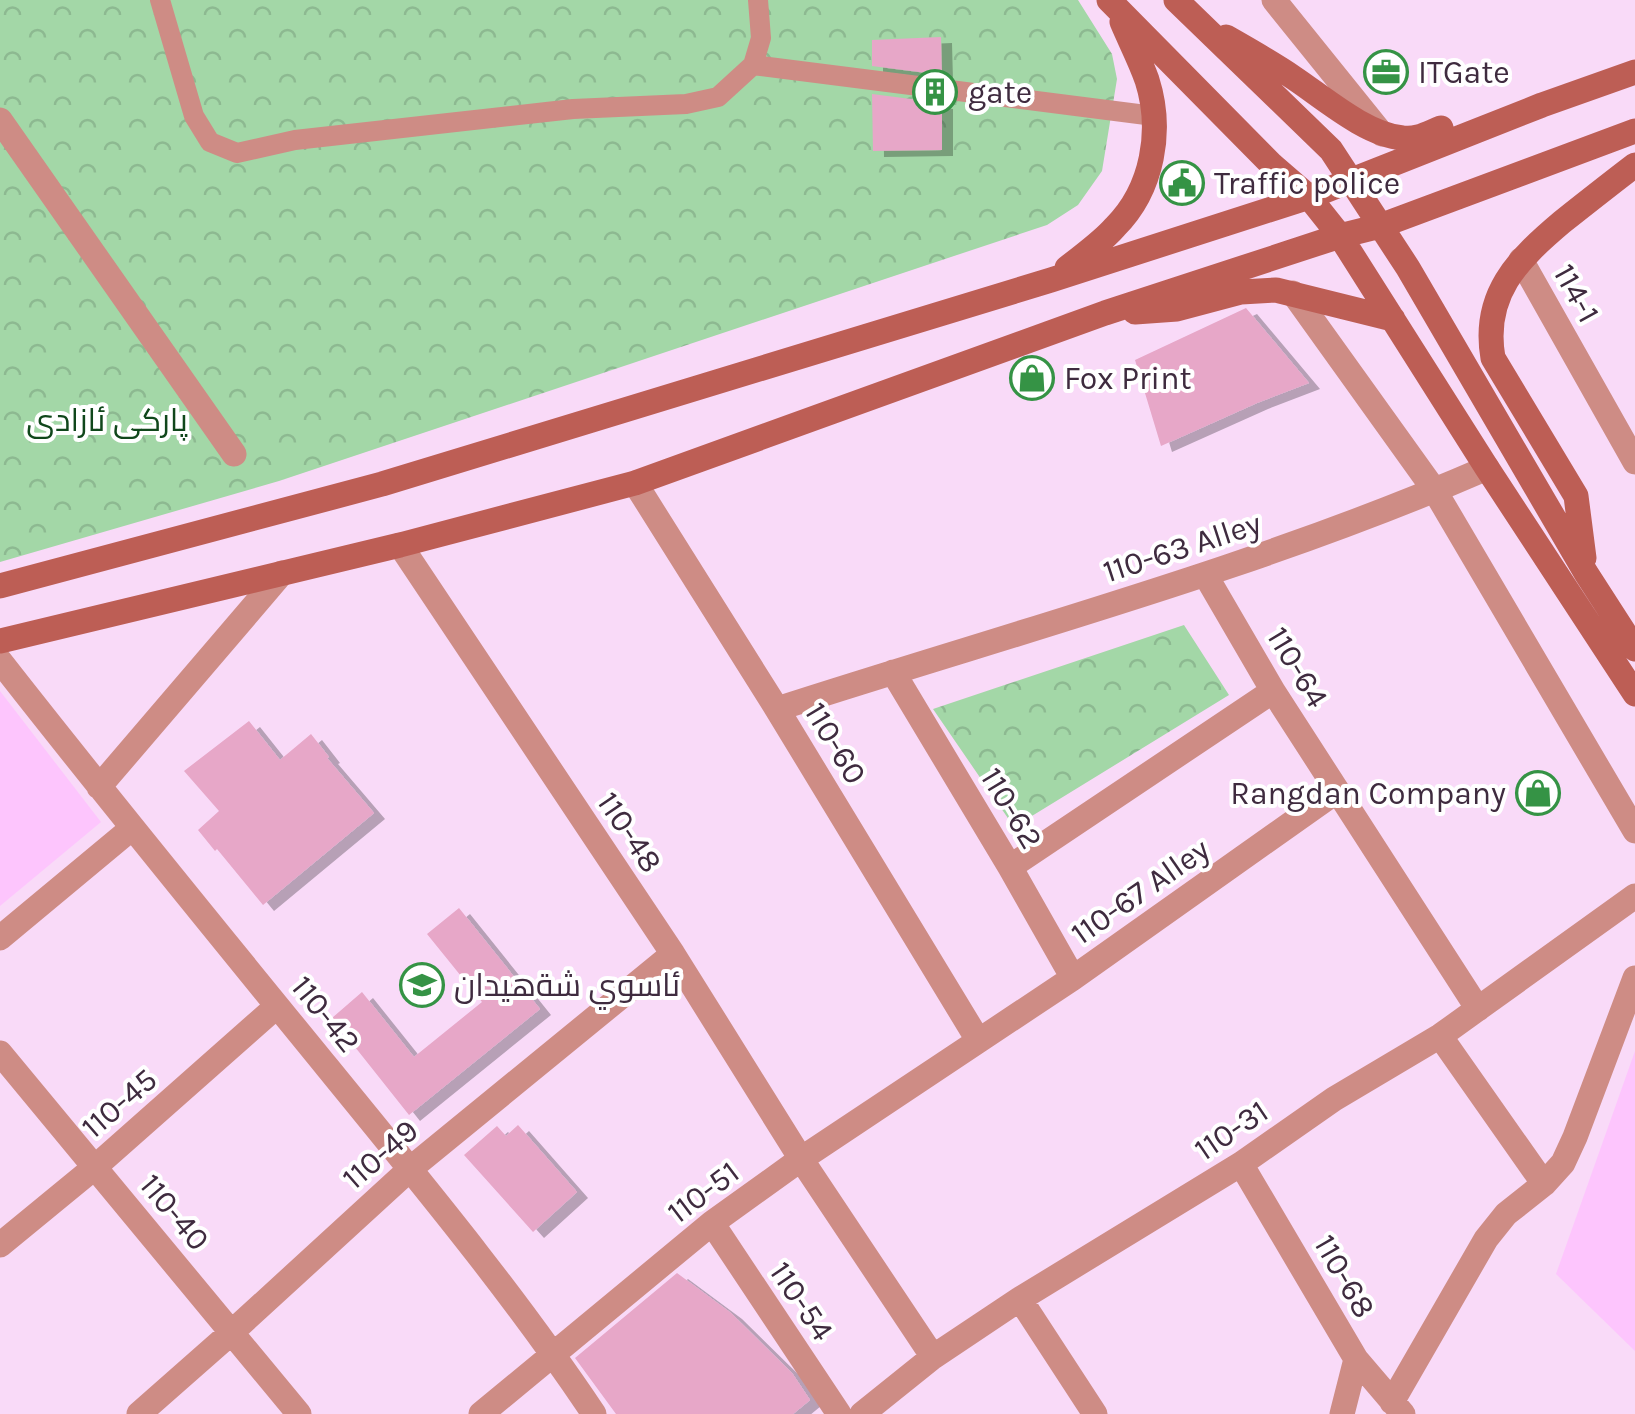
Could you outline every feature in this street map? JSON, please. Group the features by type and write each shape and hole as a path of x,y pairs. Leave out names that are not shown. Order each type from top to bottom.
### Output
{"main road":[{"path":"1051,280 1100,242 1129,211 1150,164 1154,116 1146,78 1112,4"},
{"path":"1112,4 1272,165 1309,197 1340,236 1635,694"},
{"path":"1184,10 1382,134 1416,138 1506,106 1542,106"},
{"path":"1184,10 1330,150 1408,268 1586,573 1635,649"},
{"path":"0,586 382,484 1051,280 1309,197 1635,72"},
{"path":"0,641 400,545 635,483 1105,313 1380,226 1635,131"},
{"path":"1586,573 1576,496 1493,358 1489,337 1499,294 1521,260 1635,165"},
{"path":"1105,313 1166,311 1241,292 1276,290 1394,319"}],"street":[{"path":"160,0 194,116 210,142 237,153 295,140 555,111 686,104 718,97 753,65 760,38 758,0"},
{"path":"1274,0 1382,134"},
{"path":"753,65 1154,116"},
{"path":"0,120 234,454"},
{"name":"114-1","path":"1521,260 1635,462"},
{"path":"1293,293 1435,490 1635,831"},
{"name":"110-63 Alley","path":"778,709 1206,576 1487,468"},
{"name":"110-60","path":"635,483 778,709 978,1040"},
{"name":"110-48","path":"400,545 673,954 801,1159 932,1357"},
{"path":"99,787 282,573"},
{"name":"110-64","path":"1206,576 1273,691 1478,1009"},
{"name":"110-42","path":"0,660 131,828 410,1169 554,1353 594,1414"},
{"name":"110-62","path":"893,672 1073,978"},
{"path":"1010,867 1273,691"},
{"name":"110-67 Alley","path":"978,1040 1073,978 1337,791"},
{"path":"0,938 131,828"},
{"name":"110-31","path":"862,1414 932,1357 1020,1298 1242,1164 1334,1100 1440,1036 1635,896"},
{"name":"110-49","path":"139,1414 410,1169 673,954"},
{"path":"1397,1408 1486,1239 1506,1214 1563,1163 1635,978"},
{"name":"110-45","path":"0,1245 278,1006"},
{"path":"1440,1036 1544,1184"},
{"name":"110-51","path":"481,1414 712,1223 978,1040"},
{"name":"110-40","path":"0,1053 300,1414"},
{"name":"110-68","path":"1242,1164 1356,1359 1397,1408"},
{"name":"110-54","path":"712,1223 839,1414"},
{"path":"1020,1298 1095,1414"},
{"path":"1342,1414 1356,1359"}],"shaded area":[{"path":"0,691 101,822 0,906"},
{"path":"1635,1051 1635,1351 1556,1274"}],"green space":[{"name":"پارکی ئازادی","path":"0,0 1078,0 1112,54 1117,79 1102,171 1078,205 1047,225 279,481 0,562"},
{"path":"1184,625 1229,695 1014,827 933,709"}],"building":[{"path":"941,37 942,75 872,66 872,40"},
{"path":"872,94 942,103 942,150 873,151"},
{"path":"1246,308 1309,383 1161,446 1135,360"},
{"path":"249,721 280,760 311,734 374,813 263,905 198,830 219,811 184,771"},
{"path":"459,908 540,1009 409,1115 332,1018 362,992 414,1057 482,1002 427,934"},
{"path":"518,1125 577,1192 533,1232 464,1155 497,1126 506,1136"},
{"path":"677,1273 731,1313 792,1373 810,1400 793,1414 616,1414 575,1358"}],"place":[{"name":"ITGate","path":"1386,72"},
{"name":"gate","path":"935,92"},
{"name":"Traffic police","path":"1182,183"},
{"name":"Fox Print","path":"1032,378"},
{"name":"Rangdan Company","path":"1538,793"},
{"name":"ئاسوي شةهيدان","path":"422,985"}]}
